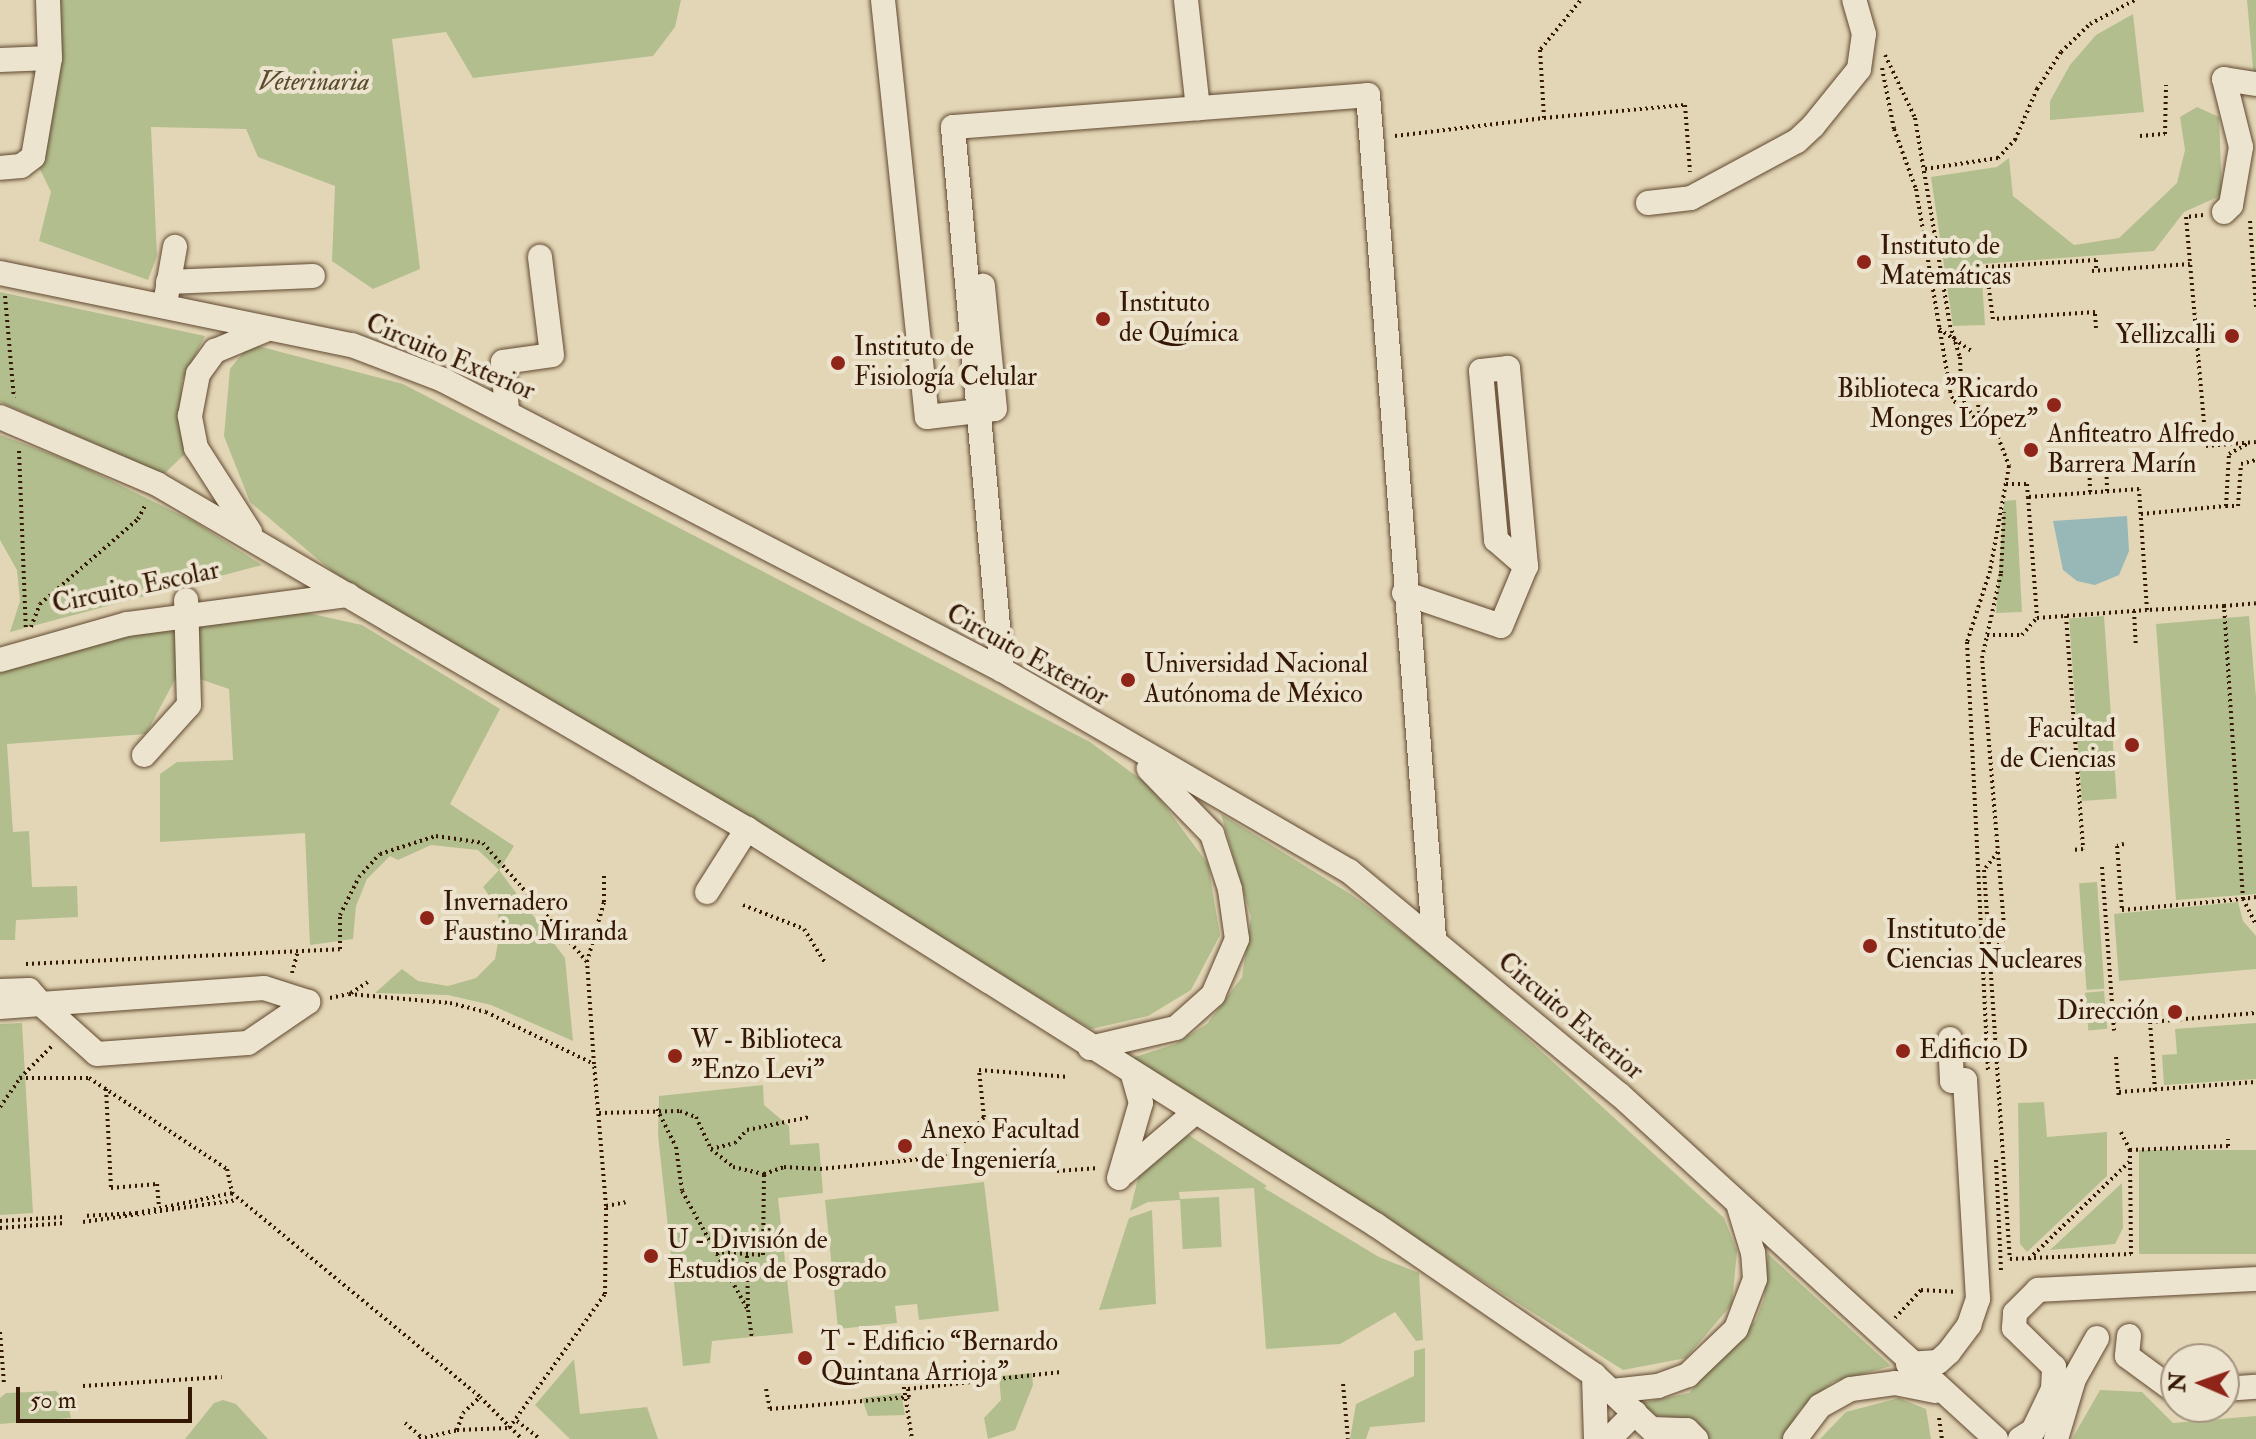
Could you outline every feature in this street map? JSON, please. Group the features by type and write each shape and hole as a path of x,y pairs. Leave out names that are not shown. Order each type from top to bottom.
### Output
{"street":[{"path":"2,175 33,157 50,58 48,0"},
{"path":"883,0 927,417 977,411"},
{"path":"1186,0 1198,108"},
{"path":"1648,203 1691,198 1805,134 1859,69 1873,42 1854,0"},
{"path":"0,60 50,58"},
{"path":"2227,209 2241,147 2224,79 2256,84"},
{"path":"1002,670 953,127 1368,95 1404,593 1434,938"},
{"path":"165,308 175,247"},
{"path":"507,410 503,362 552,355 540,257"},
{"name":"Circuito Exterior","path":"4,274 265,330 352,345 507,410 831,586 1002,670 1349,871 1434,938 1619,1094 1908,1364 1938,1402 1996,1439"},
{"path":"168,282 313,276"},
{"path":"253,538 196,448 190,416 198,374 215,351 265,330"},
{"path":"1404,593 1501,626 1526,566 1508,368 1481,371 1496,540 1526,566"},
{"path":"9,421 157,484 747,829 1132,1072 1193,1114 1376,1225 1603,1383 1649,1427"},
{"name":"Circuito Escolar","path":"0,649 26,640 186,607 340,591"},
{"path":"0,660 186,607 189,705 144,755"},
{"path":"1090,1048 1176,1028 1213,995 1237,939 1230,889 1212,834 1169,786 1101,729"},
{"path":"707,892 747,829"},
{"path":"0,1007 264,988 308,1002"},
{"path":"0,991 29,990 97,1054 248,1043 308,1002"},
{"path":"1908,1364 1938,1362 1949,1352 1969,1325 1978,1299 1965,1080 1952,1081 1950,1039"},
{"path":"1132,1072 1141,1103 1119,1178 1157,1140 1193,1114"},
{"path":"1603,1383 1658,1386 1688,1375 1736,1329 1755,1279 1753,1253 1738,1203"},
{"path":"2020,1439 2033,1431 2053,1389 2054,1367 2014,1328 2015,1313 2038,1290 2256,1279"},
{"path":"2129,1336 2127,1356 2160,1380"},
{"path":"2056,1439 2074,1379 2097,1338"},
{"path":"1596,1439 1603,1383"},
{"path":"1795,1439 1820,1406 1851,1389 1895,1383 1938,1402"},
{"path":"1609,1439 1649,1427 1687,1430 1696,1439"}],"path":[{"path":"1924,169 1998,158 2015,140 2037,89 2061,52 2090,24 2135,0"},
{"path":"1544,118 1540,50 1580,1"},
{"path":"1873,42 1910,101 1961,395 1972,415"},
{"path":"1873,42 1885,73 1894,129 1916,189 1950,391 1982,422 2005,451 2006,484 1990,571 1967,642 1980,842 1975,878 1983,1012"},
{"path":"2140,136 2165,134 2166,85"},
{"path":"1371,138 1685,105 1691,198"},
{"path":"2253,442 2206,446 2186,217 2227,209 2249,211 2256,307"},
{"path":"2096,328 2095,312 1993,319 1986,267 2096,260 2094,271 2190,264"},
{"path":"4,274 9,421 26,640"},
{"path":"1939,329 1972,351"},
{"path":"1976,393 1982,422"},
{"path":"2226,506 2229,454 2253,442"},
{"path":"2106,459 2107,491"},
{"path":"2089,460 2090,492"},
{"path":"2141,514 2238,506 2241,464 2256,460"},
{"path":"26,640 40,604 138,519 157,484"},
{"path":"1987,635 2023,637 2037,618 2027,484 2006,484"},
{"path":"2028,497 2139,489 2147,610"},
{"path":"1990,954 2005,938 1982,658 2003,559 2004,497"},
{"path":"2215,595 2216,606"},
{"path":"2037,618 2256,603"},
{"path":"2224,606 2243,899 2256,925"},
{"path":"2134,611 2136,644"},
{"path":"2066,616 2083,849 2072,850"},
{"path":"16,965 340,949 340,915 359,877 380,854 436,836 483,843 587,962"},
{"path":"2124,844 2117,846 2122,910 2256,897"},
{"path":"1998,852 1984,870 2010,1259 2131,1254 2130,1150 2121,1132"},
{"path":"2102,867 2114,1031"},
{"path":"405,1423 420,1438 457,1430 509,1428 605,1294 606,1206 587,962 604,902 604,875"},
{"path":"743,905 804,929 825,962"},
{"path":"349,994 368,982"},
{"path":"308,1002 349,994 450,1003 486,1012 594,1064"},
{"path":"2155,1090 2150,1022 2256,1013"},
{"path":"0,1107 20,1078 69,1029"},
{"path":"2116,1057 2119,1094 2256,1082"},
{"path":"599,1113 657,1109 696,1117 711,1149 733,1167 764,1174 784,1167 820,1169 952,1156 984,1117 979,1070 1069,1077"},
{"path":"20,1078 89,1078 227,1169 232,1193 237,1200 480,1397 522,1439"},
{"path":"106,1089 111,1188 157,1184 159,1208"},
{"path":"657,1109 676,1147 682,1191 748,1310"},
{"path":"711,1149 735,1143 747,1130 809,1117"},
{"path":"2130,1150 2228,1146 2228,1139"},
{"path":"2029,1259 2130,1161"},
{"path":"1057,1171 1122,1166"},
{"path":"716,1252 763,1255 764,1174"},
{"path":"232,1193 83,1219 237,1200"},
{"path":"606,1206 626,1202"},
{"path":"2000,1204 2002,1240"},
{"path":"0,1221 65,1220 0,1228"},
{"path":"747,1256 752,1337"},
{"path":"1893,1320 1921,1290 1958,1292"},
{"path":"0,1332 4,1384"},
{"path":"912,1439 908,1389 1061,1372"},
{"path":"902,1375 909,1397"},
{"path":"83,1386 222,1377"},
{"path":"1343,1384 1348,1439"},
{"path":"766,1389 770,1409 909,1397"},
{"path":"457,1430 463,1413 480,1397"},
{"path":"1938,1402 1942,1439"},
{"path":"516,1420 540,1439"}],"green space":[{"name":"Veterinaria","path":"48,0 681,0 675,27 653,56 473,78 446,32 392,39 420,269 373,289 332,261 335,186 258,157 246,129 151,127 157,256 148,280 39,241 51,192 34,157"},
{"path":"2247,0 2256,0 2256,80 2254,80"},
{"path":"2133,14 2144,112 2050,120 2050,101 2070,65 2096,35"},
{"path":"2197,107 2219,117 2222,195 2184,212 2154,251 1981,264 1985,325 1953,326 1931,177 1997,167 2009,158 2013,196 2074,245 2119,238 2177,183 2185,150 2180,117"},
{"path":"0,292 205,336 182,381 180,415 188,451 164,474 0,402"},
{"path":"250,344 403,384 1090,742 1151,787 1208,864 1220,935 1191,990 1148,1016 1091,1029 333,572 250,502 224,436 230,369"},
{"path":"0,435 75,463 195,522 262,565 10,632 20,601 17,570 0,540"},
{"path":"2016,500 2022,612 1996,613 2004,501"},
{"path":"280,607 362,625 500,709 450,804 514,846 499,870 478,850 431,845 398,860 390,856 367,879 356,906 353,939 310,945 305,833 160,842 160,774 177,762 233,760 229,689 179,672 146,734 7,744 13,832 29,831 32,887 77,886 78,917 16,920 15,940 0,940 0,668 113,637"},
{"path":"2104,616 2117,799 2082,801 2069,618"},
{"path":"2249,616 2256,698 2256,894 2176,900 2156,624"},
{"path":"1221,814 1352,895 1451,969 1724,1218 1737,1251 1732,1304 1686,1358 1623,1370 1132,1058 1175,1044 1207,1024 1242,977 1251,917"},
{"path":"499,870 565,958 573,1041 491,1005 448,995 375,993 402,969 418,981 448,986 476,978 495,959 500,931 497,907 483,887"},
{"path":"2097,882 2104,989 2087,990 2079,883"},
{"path":"2238,902 2243,921 2256,936 2256,969 2119,981 2114,914"},
{"path":"2104,991 2107,1029 2088,1031 2085,993"},
{"path":"22,1023 33,1213 0,1215 0,1024"},
{"path":"2256,1023 2256,1079 2164,1085 2162,1055 2177,1054 2175,1029"},
{"path":"763,1085 764,1105 789,1126 790,1145 819,1143 823,1193 778,1198 793,1333 712,1341 710,1363 683,1366 658,1135 659,1096"},
{"path":"2044,1102 2047,1137 2107,1132 2107,1176 2027,1252 2020,1244 2018,1103"},
{"path":"1184,1132 1267,1186 1264,1188 1379,1257 1419,1273 1423,1340 1416,1341 1395,1312 1340,1344 1266,1349 1254,1188 1179,1192 1180,1200 1148,1202 1130,1211 1140,1170"},
{"path":"2139,1150 2256,1150 2256,1254 2139,1254"},
{"path":"984,1182 999,1311 919,1320 917,1304 895,1306 897,1323 838,1329 825,1200"},
{"path":"2122,1183 2123,1228 2115,1244 2050,1250"},
{"path":"1219,1197 1222,1247 1183,1249 1180,1199"},
{"path":"1152,1210 1156,1304 1099,1310 1129,1218"},
{"path":"1768,1254 1891,1366 1833,1382 1800,1409 1784,1439 1703,1439 1692,1425 1651,1414 1641,1403 1689,1393 1756,1320 1764,1299"},
{"path":"1425,1348 1425,1422 1370,1427 1366,1439 1350,1439 1356,1404 1414,1376 1414,1351"},
{"path":"574,1359 580,1414 647,1407 658,1439 570,1439 535,1405"},
{"path":"1032,1373 1033,1385 1015,1430 988,1439 984,1418 1001,1400 999,1376"},
{"path":"2100,1390 2142,1392 2160,1410 2160,1423 2240,1423 2240,1417 2256,1416 2256,1439 2072,1439"},
{"path":"56,1391 68,1404 71,1418 0,1424 0,1398 6,1393"},
{"path":"901,1393 905,1415 868,1416 862,1398"},
{"path":"1899,1398 1926,1409 1931,1439 1820,1439 1846,1412"},
{"path":"223,1400 236,1404 268,1439 185,1439 214,1403"}],"water":[{"path":"2127,516 2129,551 2119,575 2095,585 2077,581 2063,570 2053,521"}],"place":[{"name":"Instituto de Matemáticas","path":"1864,262"},
{"name":"Instituto de Química","path":"1103,319"},
{"name":"Yellizcalli","path":"2232,336"},
{"name":"Instituto de Fisiología Celular","path":"838,363"},
{"name":"Biblioteca \"Ricardo Monges López\"","path":"2054,405"},
{"name":"Anfiteatro Alfredo Barrera Marín","path":"2031,450"},
{"name":"Universidad Nacional Autónoma de México","path":"1128,680"},
{"name":"Facultad de Ciencias","path":"2132,745"},
{"name":"Invernadero Faustino Miranda","path":"427,918"},
{"name":"Instituto de Ciencias Nucleares","path":"1870,946"},
{"name":"Dirección","path":"2175,1012"},
{"name":"Edificio D","path":"1903,1051"},
{"name":"W - Biblioteca \"Enzo Levi\"","path":"675,1056"},
{"name":"Anexo Facultad de Ingeniería","path":"905,1146"},
{"name":"U - División de Estudios de Posgrado","path":"651,1256"},
{"name":"T - Edificio “Bernardo Quintana Arrioja”","path":"805,1358"}]}
